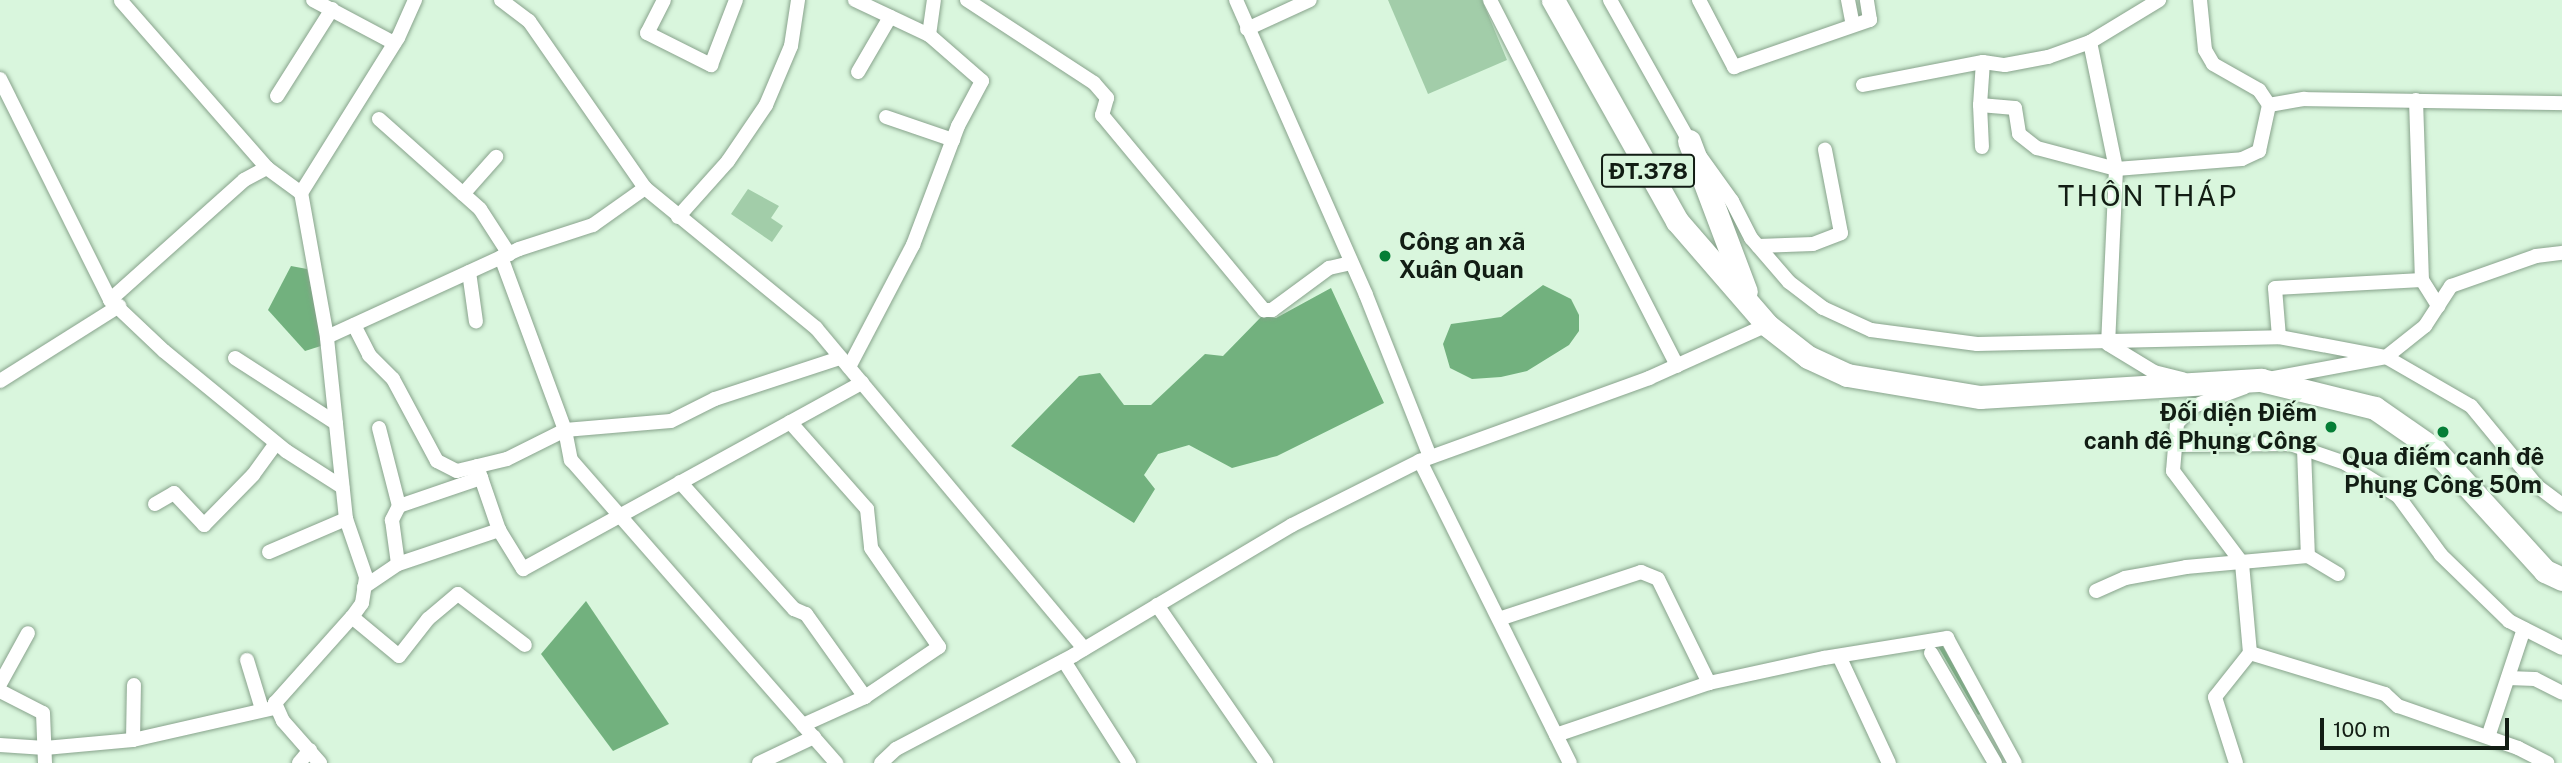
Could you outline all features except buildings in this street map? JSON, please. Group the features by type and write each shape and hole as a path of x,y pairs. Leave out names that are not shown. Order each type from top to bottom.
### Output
{"main road":[{"name":"ĐT.378","path":"1553,0 1677,221 1760,317 1808,357 1847,375 1980,397 2123,392 2198,382 2261,380 2375,408 2434,449 2527,552 2561,580"},
{"path":"1689,141 1760,317"}],"street":[{"path":"313,0 394,43"},
{"path":"0,745 45,756 133,740 268,709 362,603 366,577 346,519 327,338 301,192 394,43 415,0"},
{"path":"501,0 529,21 645,188 816,328 1084,649"},
{"path":"664,0 647,33 711,65 736,0"},
{"path":"678,217 728,161 766,105 791,46 798,0"},
{"path":"398,564 392,520 399,506 479,472 565,430 671,421 715,399 845,362 913,245 953,140 982,81 929,35 855,0"},
{"path":"929,35 934,0"},
{"path":"967,0 1094,83 1107,98 1102,115 1264,310 1272,310 1329,268 1352,264"},
{"path":"1236,0 1352,264 1425,459 1570,763"},
{"path":"1247,29 1310,0"},
{"path":"1490,0 1678,366"},
{"path":"1610,0 1689,141 1758,246 1789,282 1822,308 1871,330 1977,344 2108,344 2279,337 2386,357 2471,406 2537,486 2562,505"},
{"path":"1699,0 1734,66 1870,20 1867,0"},
{"path":"1848,0 1853,25"},
{"path":"1863,85 1983,62 2006,65 2048,57 2090,42 2159,0"},
{"path":"1980,105 2015,108 2019,134 2037,148 2116,169 2242,159 2259,151 2269,105 2259,90 2213,64 2205,50 2200,0"},
{"path":"121,1 267,168 301,192"},
{"path":"277,96 332,9"},
{"path":"858,72 890,17"},
{"path":"2090,42 2116,169 2108,344"},
{"path":"1982,147 1980,105 1983,62"},
{"path":"0,79 115,303 164,351 276,443 342,487"},
{"path":"2269,105 2304,99 2562,103"},
{"path":"2417,100 2422,280 2438,306"},
{"path":"886,117 953,140"},
{"path":"379,119 480,209 505,255 565,430 571,460 616,516 836,763"},
{"path":"1758,246 1813,244 1842,233 1825,149"},
{"path":"463,194 496,158"},
{"path":"0,381 115,303 244,180 267,168"},
{"path":"327,338 505,255 593,225 645,188"},
{"path":"2236,763 2215,697 2250,653 2242,563 2173,471 2177,423 2194,406 2261,380 2386,357 2425,326 2451,286 2536,256 2562,253"},
{"path":"469,272 475,322"},
{"path":"2279,337 2275,288 2422,280"},
{"path":"881,763 896,749 1084,649 1292,525 1425,459 1678,366 1760,317"},
{"path":"354,325 369,355 393,379 437,461 457,471 479,472"},
{"path":"2108,344 2154,372 2198,382"},
{"path":"235,358 336,423"},
{"path":"479,472 499,530 523,569 862,383"},
{"path":"790,422 867,509 871,548 939,647 865,697 803,725"},
{"path":"379,428 399,506"},
{"path":"155,504 174,494 204,525 253,475 276,443"},
{"path":"2176,445 2290,444 2346,463 2398,496 2441,555 2509,621 2562,648"},
{"path":"2304,449 2308,556"},
{"path":"680,481 794,609 806,614 865,697"},
{"path":"269,552 346,519"},
{"path":"364,587 398,564 499,530"},
{"path":"2096,591 2149,574 2308,556 2338,574"},
{"path":"1499,619 1641,572 1658,579 1709,683"},
{"path":"352,617 399,656 428,619 458,594 525,645"},
{"path":"1157,605 1266,763"},
{"path":"2488,737 2524,629"},
{"path":"0,684 28,633"},
{"path":"1556,735 1709,683 1839,656 1947,638 2015,763"},
{"path":"1931,653 1994,763"},
{"path":"2250,653 2385,694 2398,706 2488,737 2547,763"},
{"path":"1839,656 1889,763"},
{"path":"247,660 268,709 320,763"},
{"path":"1064,660 1129,763"},
{"path":"2508,677 2535,679 2562,693"},
{"path":"133,740 134,685"},
{"path":"0,691 43,713 45,756"},
{"path":"759,763 814,737"},
{"path":"299,763 310,750"}],"shaded area":[{"path":"1388,0 1482,0 1507,60 1428,94"},
{"path":"748,189 779,206 771,218 783,226 772,242 731,214"},
{"path":"291,266 307,269 324,345 305,351 268,310"},
{"path":"1543,285 1571,299 1579,315 1579,331 1569,345 1527,371 1501,377 1472,379 1450,368 1443,344 1451,324 1501,317"},
{"path":"1331,288 1384,403 1277,456 1232,468 1189,445 1158,454 1144,475 1155,489 1134,523 1011,446 1079,376 1100,373 1124,405 1151,405 1205,354 1223,356 1262,316 1276,318"},
{"path":"586,601 669,724 613,751 541,654"}],"waterway":[{"path":"1940,645 1979,712"}],"place":[{"name":"Công an xã Xuân Quan","path":"1385,256"},
{"name":"Đối diện Điếm canh đê Phụng Công","path":"2331,427"},
{"name":"Qua điếm canh đê Phụng Công 50m","path":"2443,432"}],"district":[{"name":"THÔN THÁP","path":"2148,196"}]}
